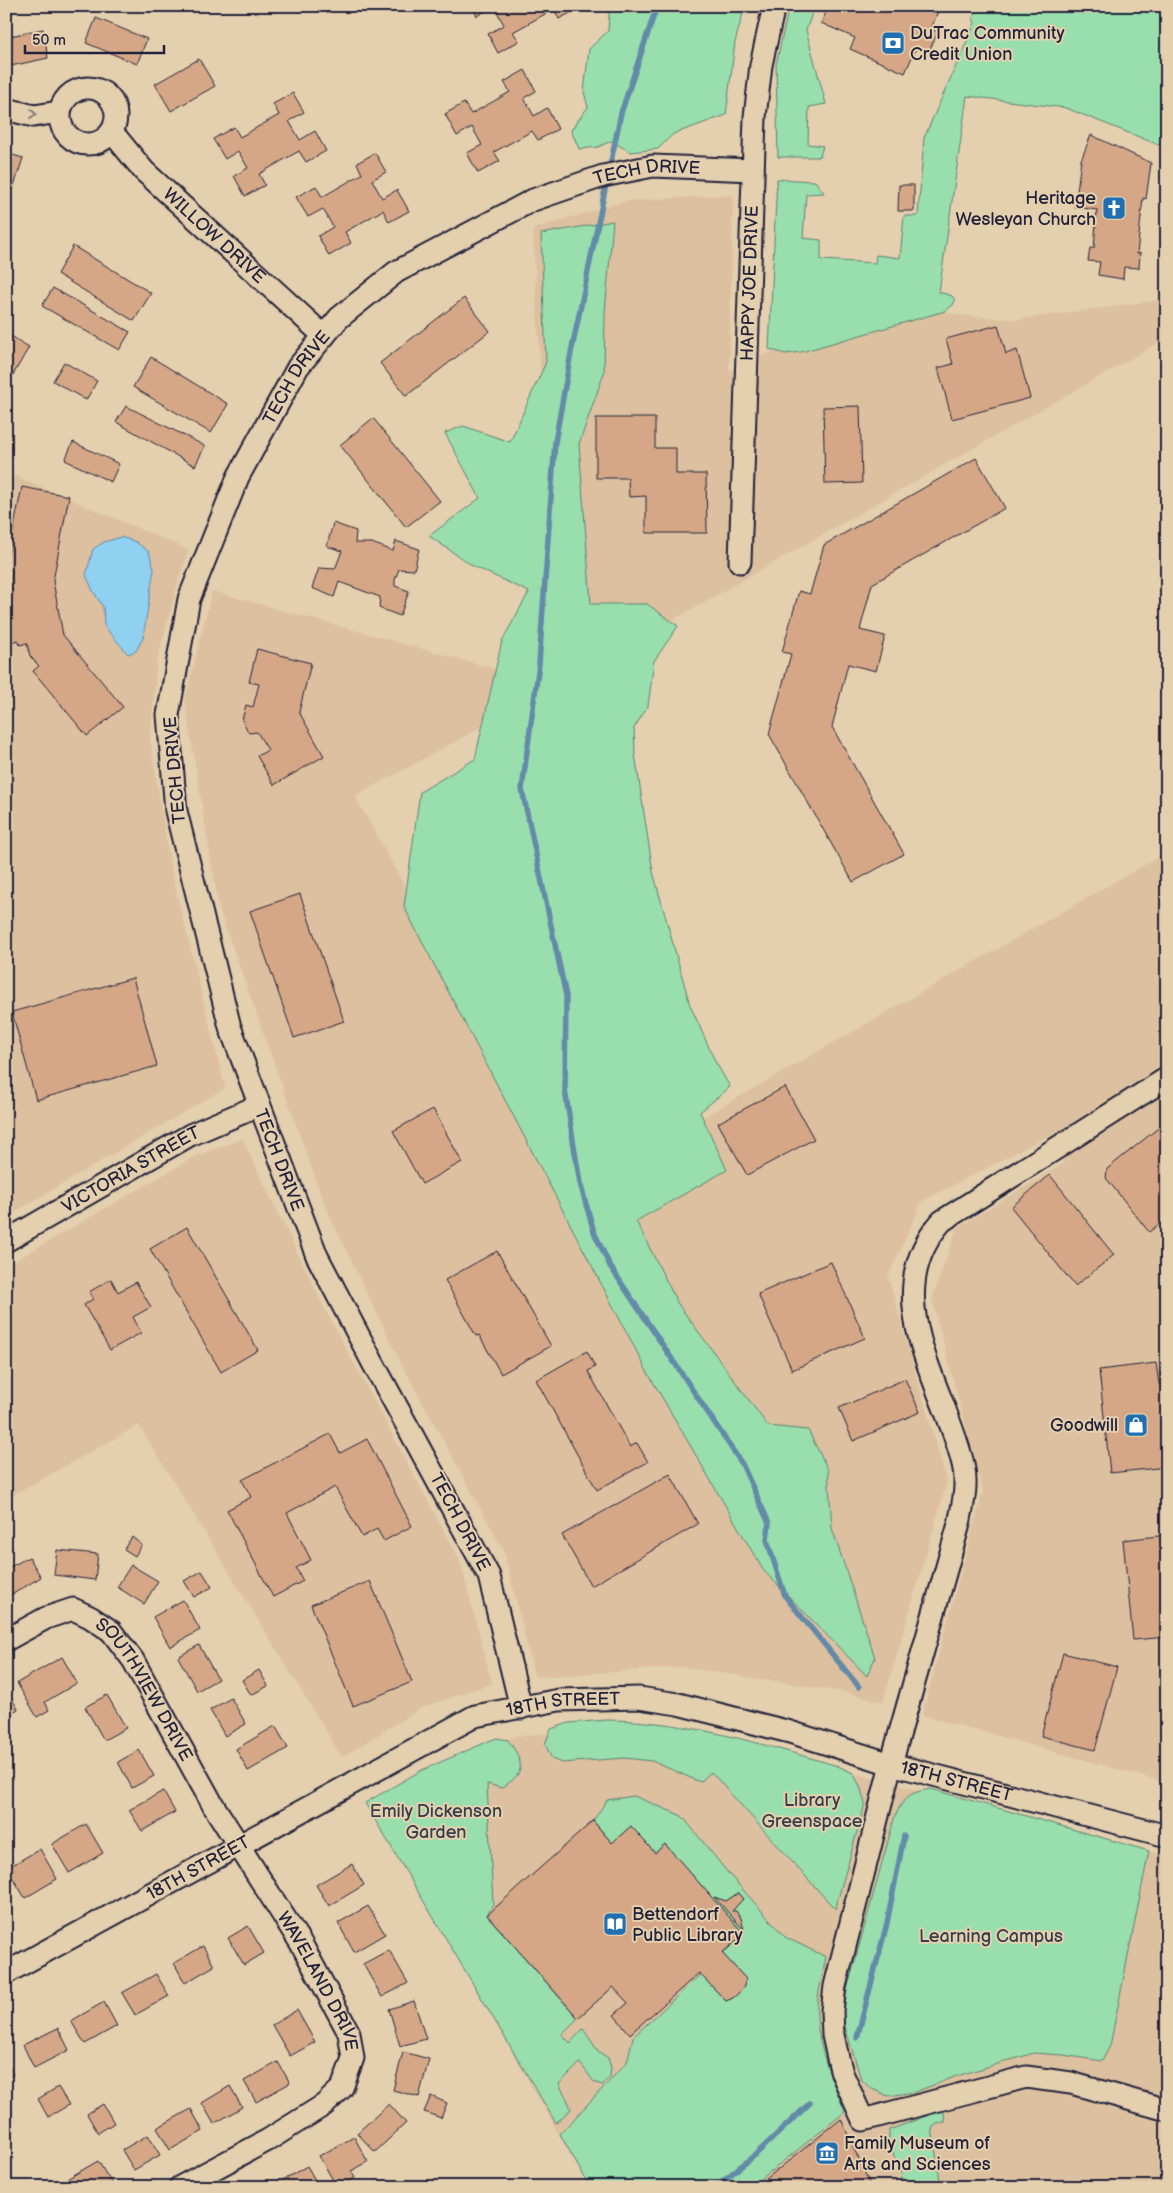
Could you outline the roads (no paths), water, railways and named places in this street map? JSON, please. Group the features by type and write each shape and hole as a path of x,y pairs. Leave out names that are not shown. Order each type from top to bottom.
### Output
{"street":[{"name":"HAPPY JOE DRIVE","path":"740,562 755,116 760,65 774,6"},
{"path":"93,88 109,97 114,105 115,123 112,132 106,139 97,144 87,145 78,143 63,131 59,112 62,104 75,90 93,88"},
{"path":"6,109 34,116 59,112"},
{"name":"WILLOW DRIVE","path":"112,132 144,171 324,336"},
{"name":"TECH DRIVE","path":"520,1708 489,1576 317,1256 258,1106 230,1027 176,811 168,715 189,600 238,477 298,367 339,318 396,272 533,200 603,176 653,166 753,170"},
{"path":"1167,1078 942,1221 928,1237 918,1264 912,1291 913,1307 923,1350 963,1464 965,1496 959,1524 891,1764 841,1958 832,2011 833,2035 842,2073 863,2120 1026,2077 1071,2083 1167,2110"},
{"name":"VICTORIA STREET","path":"6,1241 190,1134 258,1106"},
{"name":"SOUTHVIEW DRIVE","path":"6,1640 46,1618 73,1610 90,1617 111,1631 134,1660 213,1805 239,1847"},
{"name":"18TH STREET","path":"6,1973 475,1716 559,1700 639,1698 678,1704 790,1732 891,1764 1167,1836"},
{"name":"WAVELAND DRIVE","path":"180,2187 268,2140 324,2105 342,2088 353,2058 349,2033 302,1945 239,1847"}],"water":[{"path":"121,537 136,542 149,552 154,569 143,638 136,651 128,654 104,626 103,607 86,575 93,549 104,542"}],"waterway":[{"path":"609,171 621,113 657,6"},
{"path":"607,180 571,353 555,442 539,664 522,789 566,996 565,1090 580,1183 594,1232 610,1266 742,1464 769,1523 767,1540 785,1596 859,1687"},
{"path":"857,2038 887,1923 904,1836"},
{"path":"715,2187 755,2155 810,2103"}],"place":[{"name":"DuTrac Community Credit Union","path":"893,43"},
{"name":"Heritage Wesleyan Church","path":"1114,208"},
{"name":"Goodwill","path":"1136,1425"},
{"name":"Bettendorf Public Library","path":"615,1924"},
{"name":"Family Museum of Arts and Sciences","path":"827,2153"}],"park label":[{"name":"Library Greenspace","path":"812,1810"},
{"name":"Emily Dickenson Garden","path":"436,1821"},
{"name":"Learning Campus","path":"991,1936"}]}
